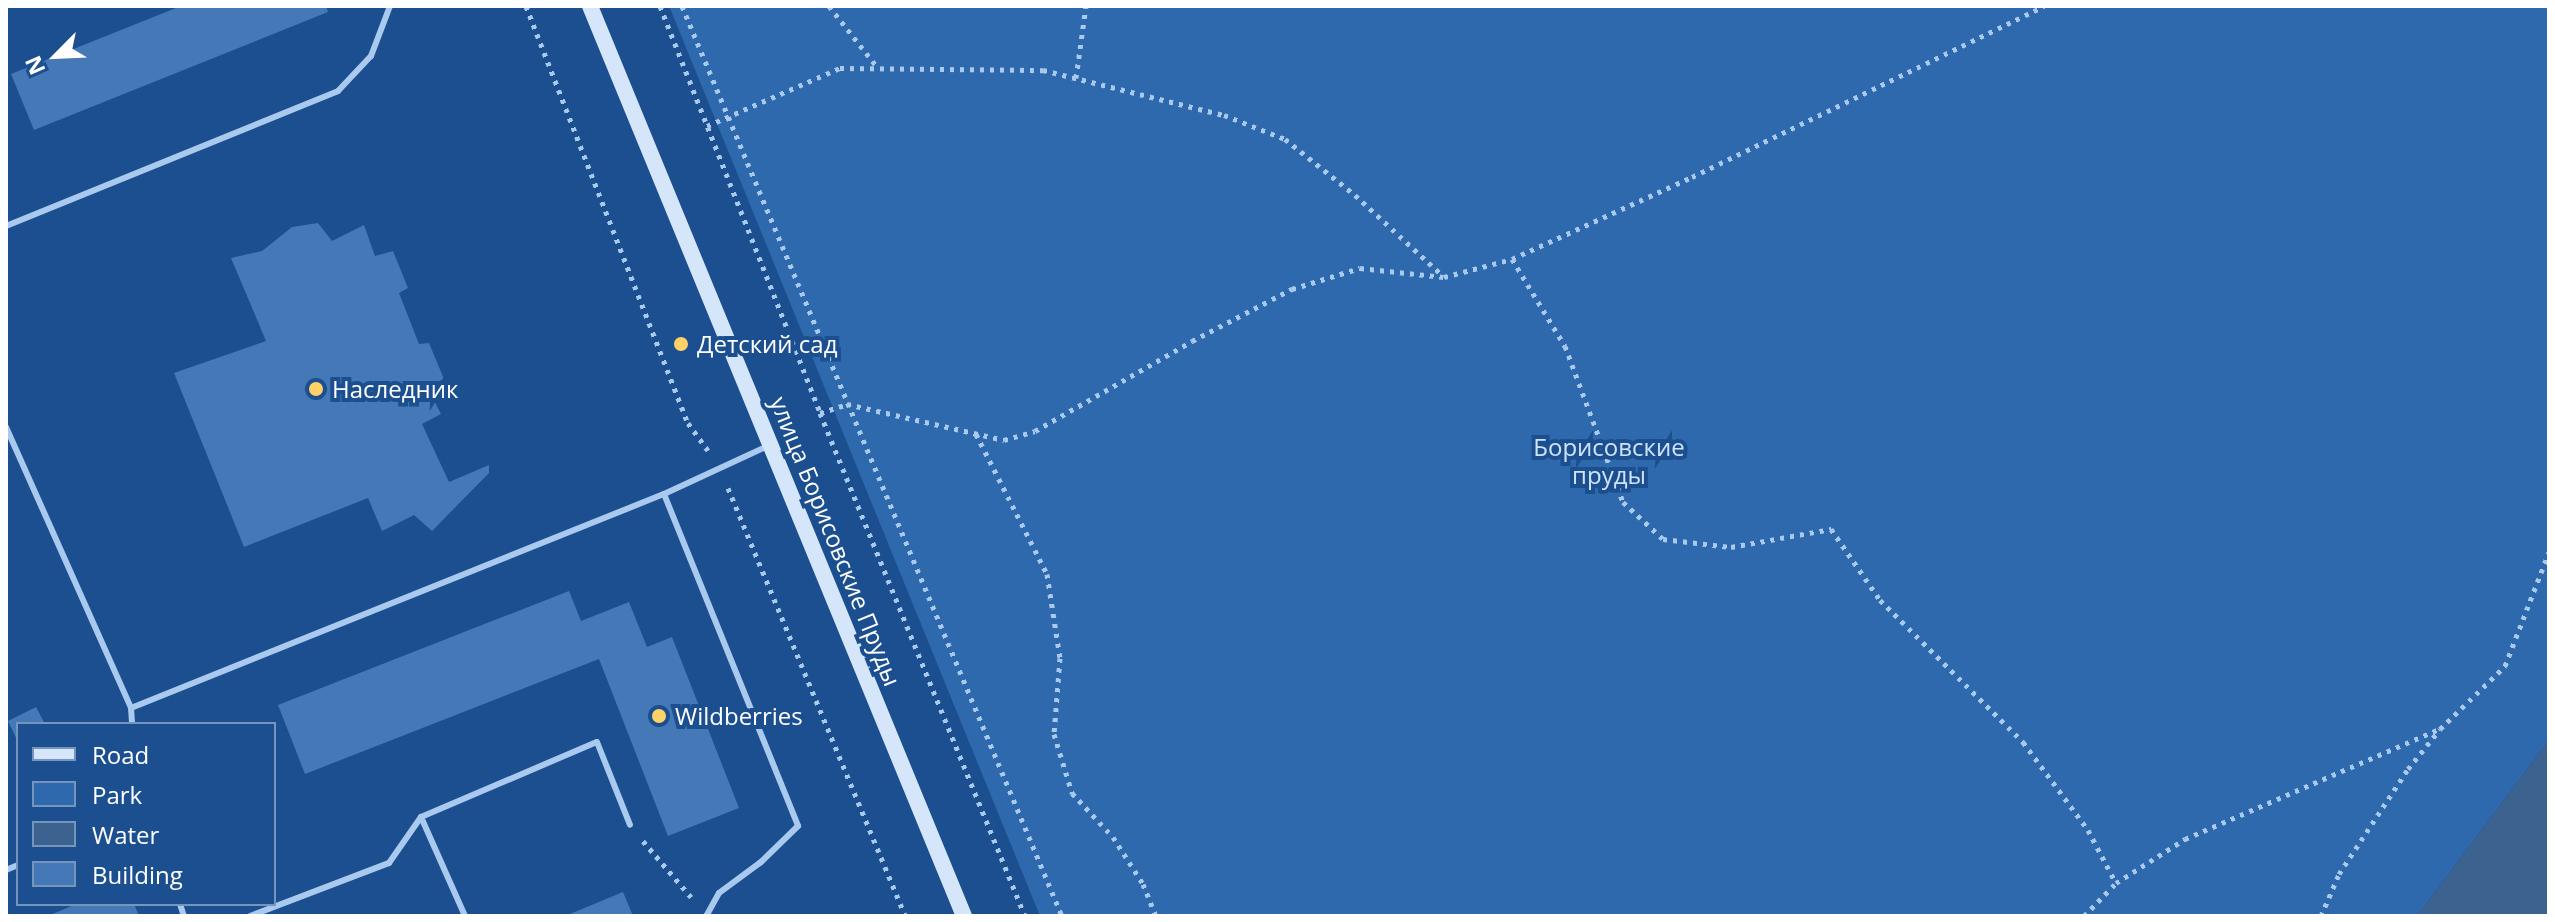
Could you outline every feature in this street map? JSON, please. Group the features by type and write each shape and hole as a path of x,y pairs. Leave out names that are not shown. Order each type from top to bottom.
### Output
{"main road":[{"name":"улица Борисовские Пруды","path":"590,6 964,916"}],"lane":[{"path":"6,226 338,91 371,56 390,6"},
{"path":"6,427 131,708 132,722"},
{"path":"131,708 664,494 771,445"},
{"path":"664,494 798,826 761,862 719,893 706,915"},
{"path":"250,916 389,863 421,817 597,742 630,825"},
{"path":"421,817 465,916"}],"path":[{"path":"660,6 820,413 1025,916"},
{"path":"682,6 1062,916"},
{"path":"829,6 879,69"},
{"path":"1076,78 1086,6"},
{"path":"820,413 847,404 1004,440 1035,431 1192,341 1292,289 1360,268 1444,277 1512,259 1692,177 2044,6"},
{"path":"707,126 840,68 1043,70 1224,115 1285,139 1355,195 1444,277"},
{"path":"1512,259 1565,346 1623,502 1663,539 1731,547 1831,529 1880,600 2023,742 2088,830 2116,883"},
{"path":"976,434 1047,574 1060,658 1054,734 1072,793 1113,837 1143,884 1156,916"},
{"path":"2321,916 2339,874 2408,769 2440,729 2505,666 2549,552"},
{"path":"2084,916 2116,883 2185,839 2440,729"},
{"path":"630,825 706,915"}],"green space":[{"name":"Борисовские пруды","path":"669,6 2549,6 2549,740 2417,916 1040,916"}],"water":[{"path":"2549,740 2549,916 2417,916"}],"building":[{"path":"181,6 326,6 328,12 34,130 11,74"},
{"path":"318,223 332,241 364,225 375,256 393,251 408,288 399,293 419,344 429,343 444,379 427,387 441,414 422,424 449,482 489,465 489,473 432,531 414,515 382,531 368,498 244,547 174,373 266,341 231,258 262,251 292,227"},
{"path":"569,591 581,621 629,602 647,647 672,637 739,808 668,836 599,659 305,774 278,705"},
{"path":"36,707 44,722 16,722 16,738 8,721"},
{"path":"623,892 633,916 565,916"},
{"path":"71,906 135,906 139,916 48,916"}],"place":[{"name":"Детский сад","path":"681,344"},
{"name":"Наследник","path":"316,389"},
{"name":"Wildberries","path":"659,716"}]}
